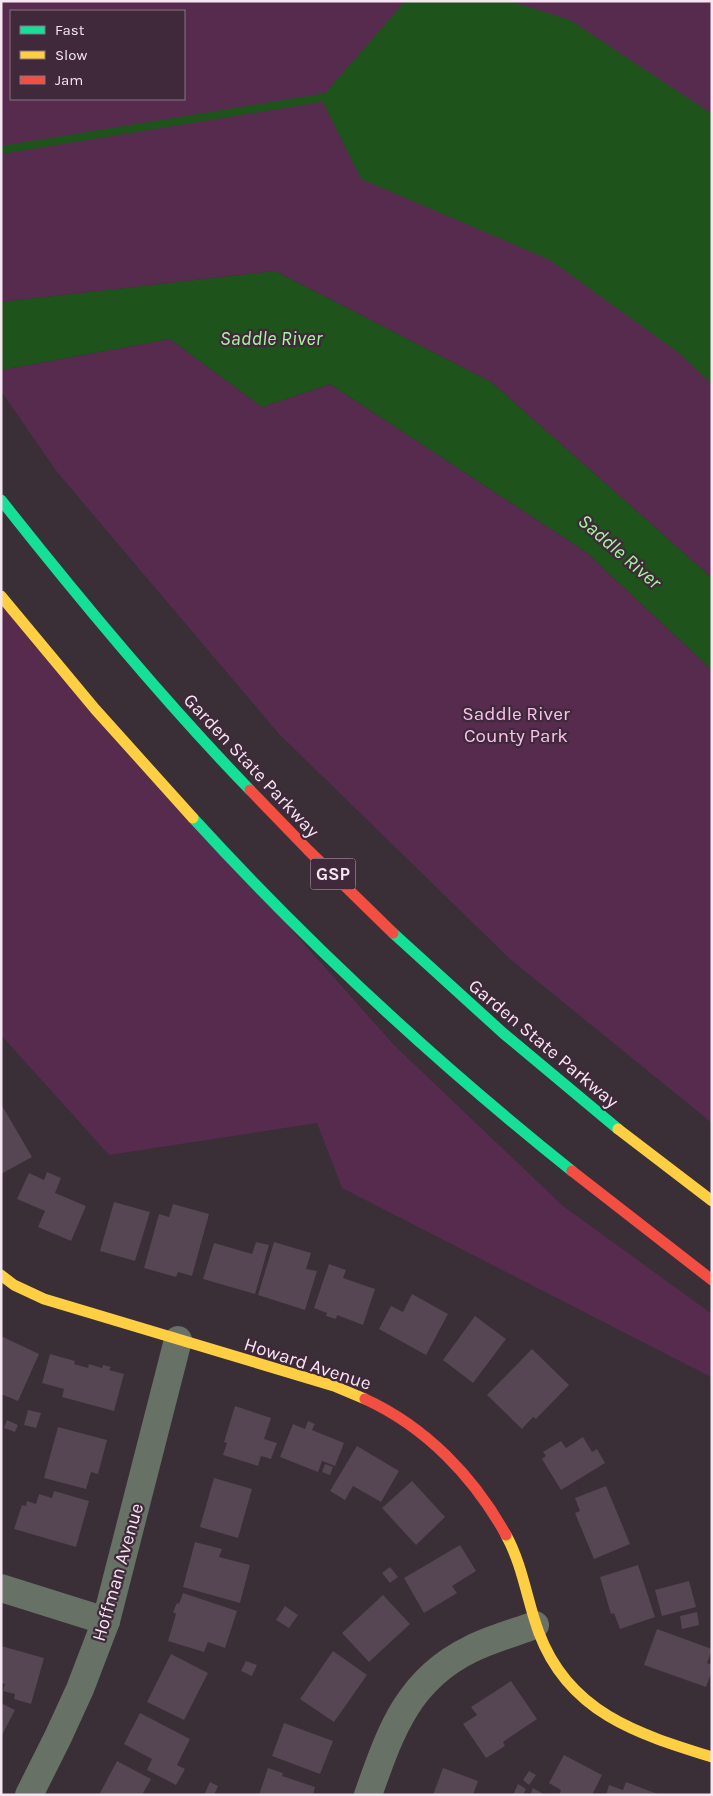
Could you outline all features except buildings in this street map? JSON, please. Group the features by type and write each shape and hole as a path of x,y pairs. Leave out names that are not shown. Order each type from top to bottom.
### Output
{"main road":[{"name":"Garden State Parkway","path":"1,500 184,719 280,822 376,918 479,1012 585,1102 712,1201"},
{"path":"1,596 45,651 132,752 229,858 322,953 430,1052 536,1142 641,1228 712,1280"},
{"name":"Howard Avenue","path":"1,1275 14,1285 44,1299 334,1386 376,1404 412,1426 449,1457 477,1489 503,1529 521,1568 535,1624 542,1640 560,1671 581,1696 609,1718 637,1733 712,1757"}],"street":[{"name":"Hoffman Avenue","path":"29,1795 80,1689 106,1621 178,1340"},
{"path":"1,1588 106,1621"},
{"path":"368,1795 397,1719 417,1690 441,1668 470,1649 535,1624"}],"green space":[{"path":"1,1 712,1 712,578 491,382 275,271 1,302"},
{"name":"Saddle River County Park","path":"170,339 262,407 330,384 586,552 712,670 712,1123 510,959 279,734 57,472 1,391 1,370"},
{"path":"1,603 394,1045 563,1206 712,1314 712,1379 342,1188 317,1123 109,1155 1,1035"}],"water":[{"path":"405,1 509,1 570,20 712,114 712,384 679,353 550,260 361,179 321,98"},
{"name":"Saddle River","path":"275,271 491,382 712,578 712,670 586,552 330,384 262,407 170,339 1,370 1,302"}],"waterway":[{"path":"1,150 321,98"}],"traffic: fast":[{"path":"1,500 122,648 250,790"},
{"path":"193,818 283,912 376,1002 472,1088 572,1171"},
{"path":"393,933 503,1033 618,1129"}],"traffic: slow":[{"path":"1,596 95,709 193,818"},
{"path":"618,1129 712,1201"},
{"path":"1,1275 14,1285 44,1299 334,1386 365,1399"},
{"path":"506,1535 517,1559 539,1633 552,1660 568,1683 587,1701 633,1729 712,1757"}],"traffic: jam":[{"path":"250,790 393,933"},
{"path":"572,1171 712,1280"},
{"path":"365,1399 408,1424 446,1456 479,1493 506,1535"}]}
